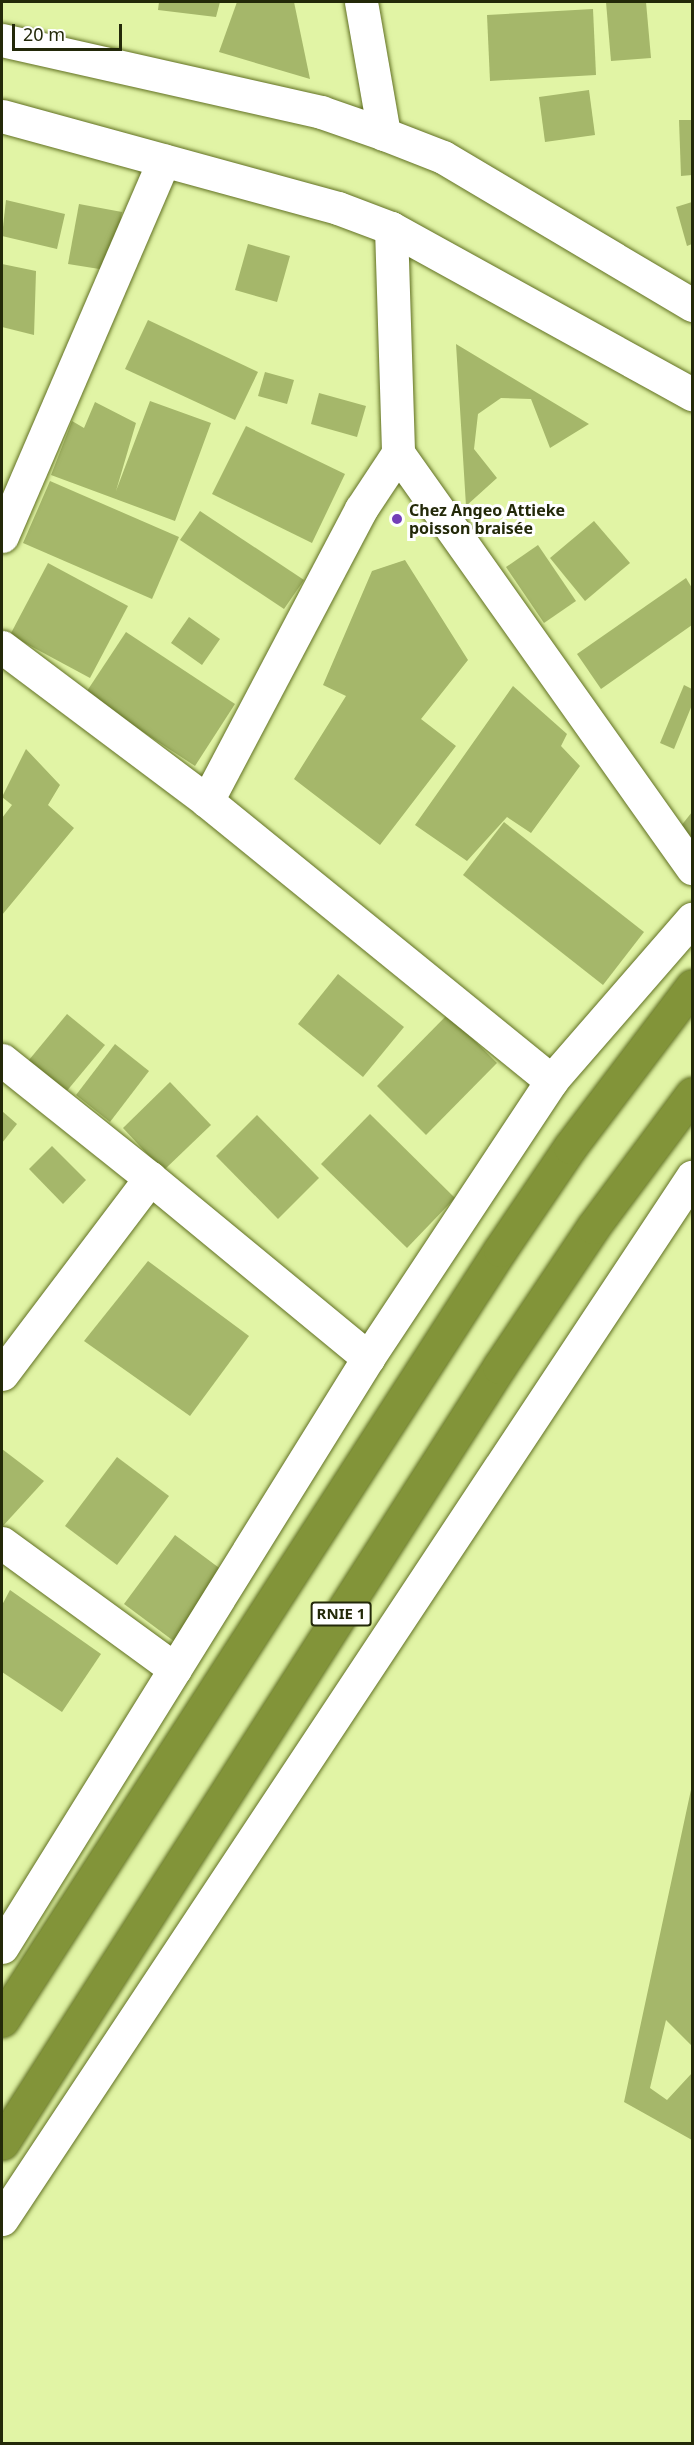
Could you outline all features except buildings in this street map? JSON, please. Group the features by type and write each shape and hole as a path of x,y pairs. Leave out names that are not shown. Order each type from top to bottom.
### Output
{"highway":[{"path":"2,2020 500,1250 596,1112 693,986"},
{"name":"RNIE 1","path":"2,2143 500,1367 593,1227 693,1094"}],"street":[{"path":"361,2 384,134"},
{"path":"2,40 321,112 384,134 443,157 693,305"},
{"path":"2,116 338,208 391,228 693,394"},
{"path":"2,536 164,160"},
{"path":"391,228 398,453 693,868"},
{"path":"207,801 361,509 398,453"},
{"path":"2,647 207,801 551,1080"},
{"path":"2,1947 368,1358 551,1080 693,919"},
{"path":"2,1060 150,1178 368,1358"},
{"path":"2,2219 693,1177"},
{"path":"2,1374 150,1178"},
{"path":"2,1543 176,1669"}],"place":[{"name":"Chez Angeo Attieke poisson braisée","path":"397,519"}]}
